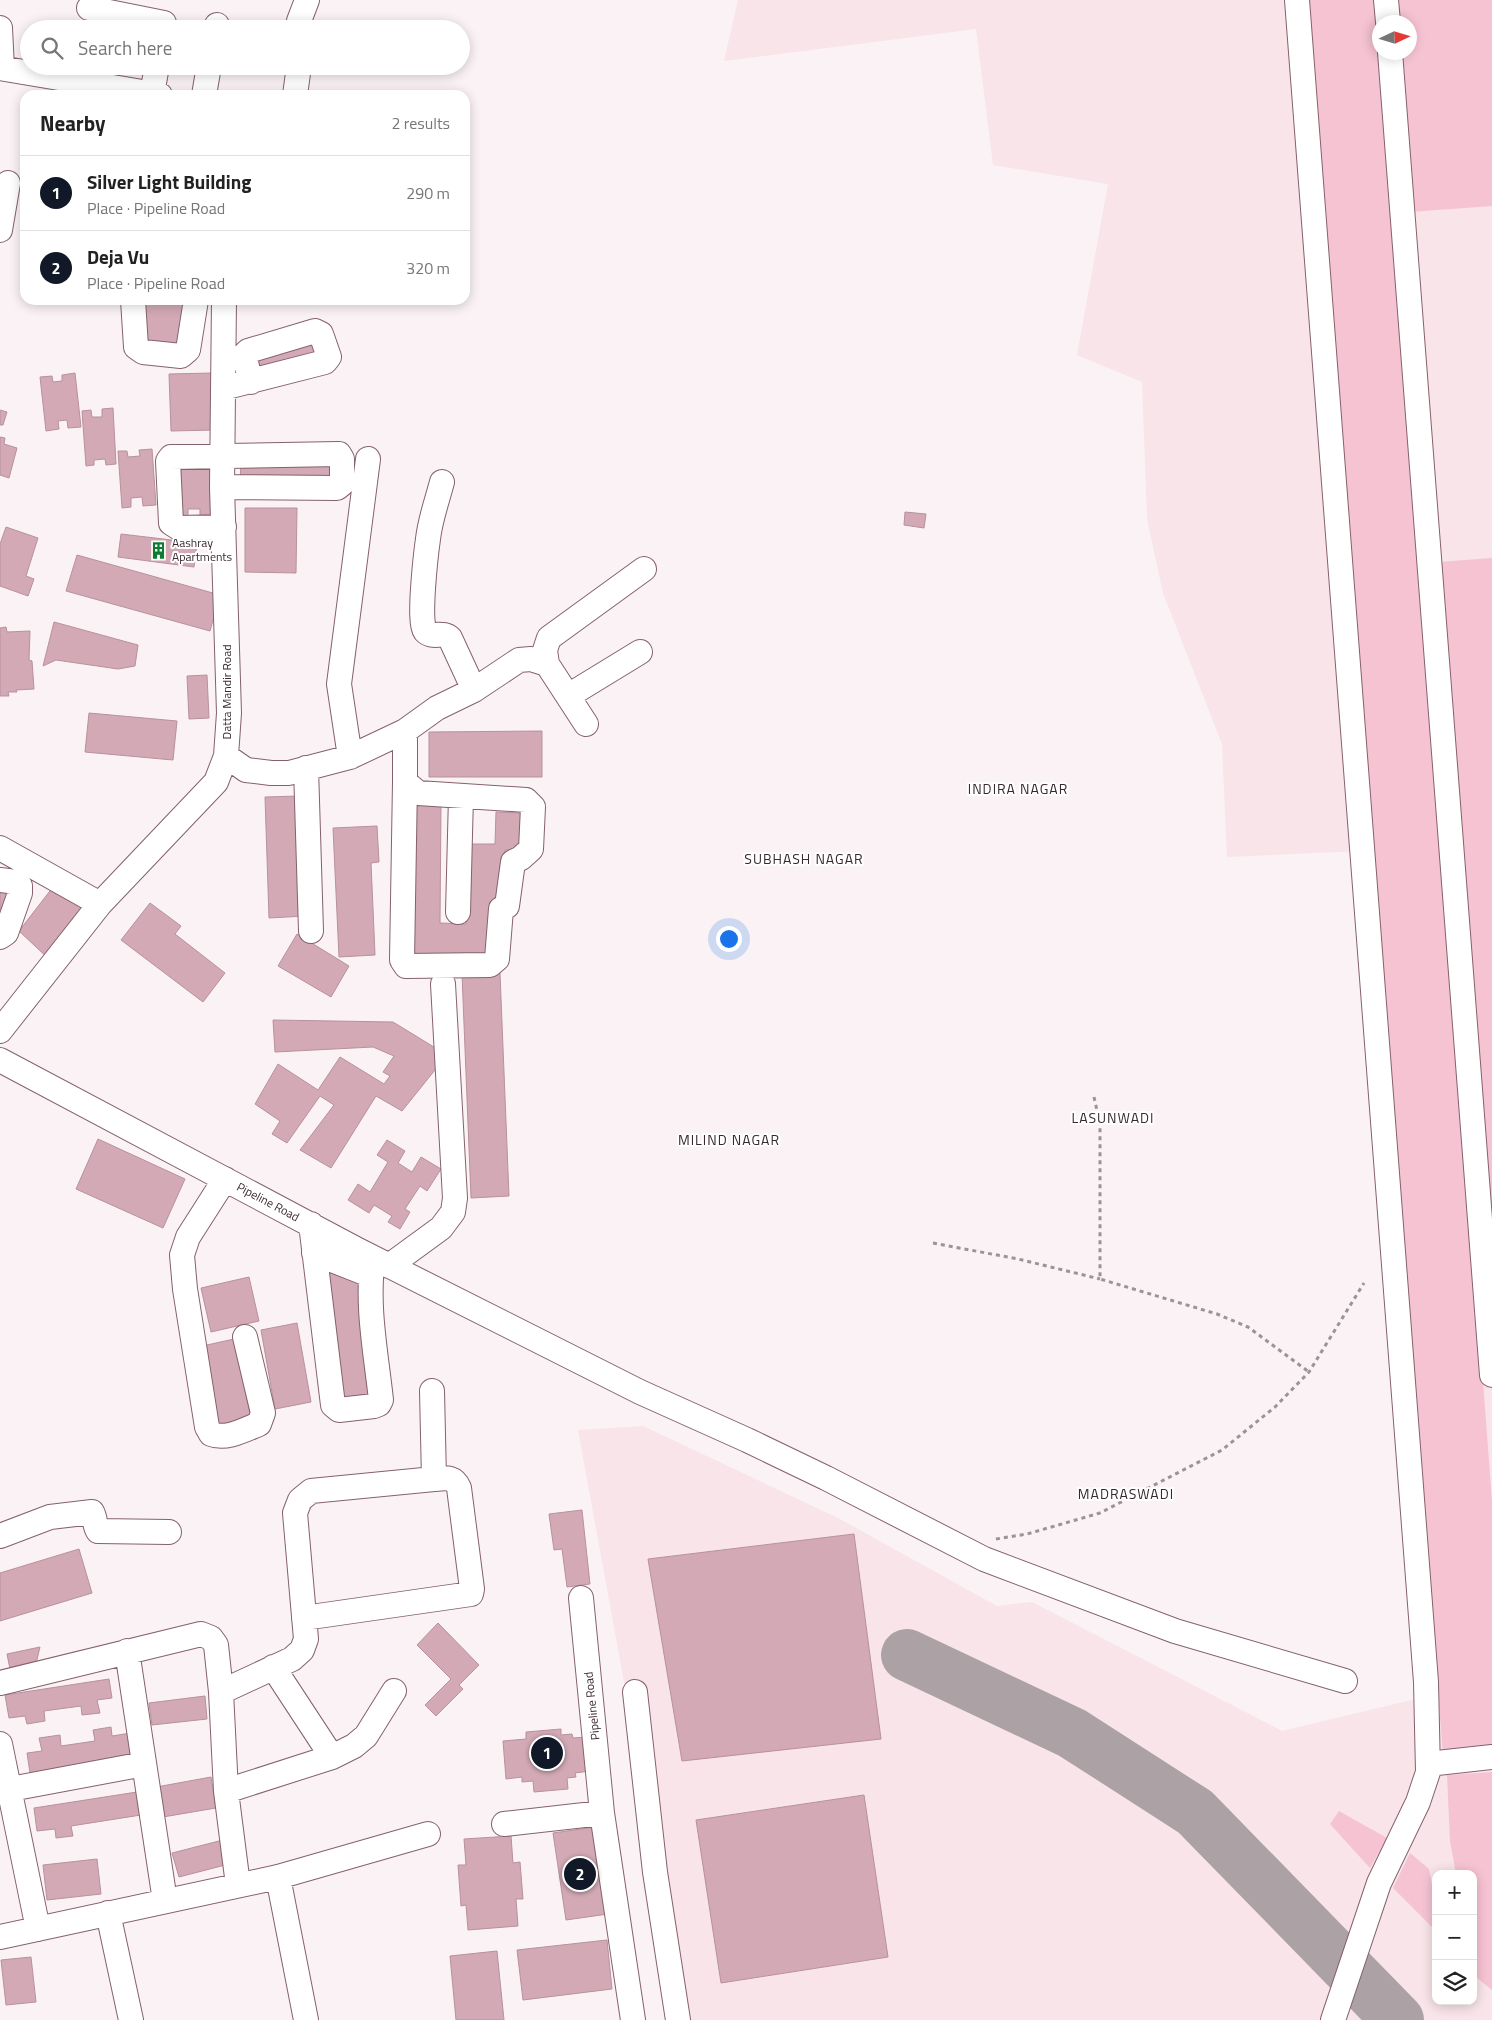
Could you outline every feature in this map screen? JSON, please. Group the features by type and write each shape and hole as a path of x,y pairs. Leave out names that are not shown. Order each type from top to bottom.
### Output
{"street":[{"path":"299,20 307,0"},
{"path":"1297,0 1426,1682 1428,1764 1428,1772 1418,1802 1378,1883 1333,2020"},
{"path":"1386,0 1387,15"},
{"path":"90,8 164,19"},
{"path":"0,28 1,68 20,71"},
{"path":"1391,60 1492,1375"},
{"path":"43,75 132,90"},
{"path":"156,90 157,75"},
{"path":"205,90 207,75"},
{"path":"296,90 298,75"},
{"path":"0,230 8,183"},
{"path":"133,305 136,347 143,352 181,356 188,350 195,305"},
{"name":"Datta Mandir Road","path":"0,1031 100,904 216,782 226,756 228,714 224,527 230,487 230,455 223,388 224,305"},
{"path":"223,388 251,382"},
{"path":"224,527 179,528 171,523 168,461 171,457 339,454 342,459 342,484 338,488 230,487"},
{"path":"350,757 338,684 368,459"},
{"path":"442,482 428,538 422,607 423,627 431,635 444,634 450,638 474,690"},
{"path":"586,724 547,664 545,650 549,638 644,569"},
{"path":"568,696 640,652"},
{"path":"226,756 246,770 280,773 350,757 405,731 437,708 474,690 519,660 531,659 547,664"},
{"path":"405,731 402,960 406,966 490,965 497,959 501,909 507,906 513,862 532,849 533,807 526,800 418,793 405,782"},
{"path":"306,768 312,931"},
{"path":"458,912 461,796"},
{"path":"0,848 100,904"},
{"path":"0,880 16,882 20,886 20,893 6,934 0,936"},
{"path":"314,1253 370,1264 441,1228 453,1212 454,1198 443,984"},
{"name":"Pipeline Road","path":"0,1060 311,1224 370,1264 538,1340 640,1392 756,1444 984,1559 1175,1631 1345,1681"},
{"path":"226,1179 188,1237 182,1255 184,1289 206,1427 211,1434 218,1437 233,1434 259,1424 263,1413 245,1337"},
{"path":"311,1224 333,1405 340,1410 374,1406 382,1400 370,1308 370,1264"},
{"path":"432,1391 434,1479"},
{"path":"220,1692 292,1659 302,1650 306,1639 304,1618 296,1513 300,1500 311,1491 434,1479 450,1478 456,1481 460,1488 472,1589 470,1594 304,1618"},
{"path":"0,1536 50,1517 92,1512 98,1531 169,1532"},
{"name":"Pipeline Road","path":"581,1598 602,1813 634,2020"},
{"path":"0,1683 201,1634 211,1638 216,1645 226,1791 238,1884"},
{"path":"127,1652 164,1901"},
{"path":"273,1668 332,1757"},
{"path":"226,1791 332,1757 354,1746 366,1736 394,1691"},
{"path":"635,1692 655,1872 678,2020"},
{"path":"0,1744 5,1790 38,1929"},
{"path":"1428,1764 1492,1758"},
{"path":"5,1790 144,1764"},
{"path":"504,1824 602,1813"},
{"path":"0,1938 238,1884 278,1877 428,1834"},
{"path":"278,1877 306,2020"},
{"path":"108,1913 131,2020"}],"path":[{"path":"1094,1097 1100,1124 1100,1279"},
{"path":"933,1242 1018,1259 1100,1279 1217,1314 1248,1327 1309,1372"},
{"path":"964,1548 1027,1534 1100,1513 1222,1450 1275,1407 1309,1372 1364,1283"}],"shaded area":[{"path":"738,0 1492,0 1492,2020 669,2020 641,1775 578,1430 643,1426 840,1519 997,1606 1032,1602 1282,1731 1416,1699 1361,851 1227,857 1222,744 1163,593 1147,519 1142,382 1077,355 1108,184 993,165 976,29 724,61"},
{"path":"1309,0 1379,0 1379,15 1372,15 1372,60 1384,60 1492,1501 1492,1753 1443,1756"},
{"path":"1393,0 1492,0 1492,206 1410,212 1399,60 1417,60 1417,15 1394,15"},
{"path":"1492,558 1492,1231 1438,562"},
{"path":"1492,1772 1492,1990 1477,1978 1477,1870 1455,1870 1450,1841 1447,1775"},
{"path":"1339,1811 1387,1838 1370,1868 1330,1824"},
{"path":"1410,1853 1429,1869 1432,1885 1432,1927 1393,1888"}],"building":[{"path":"138,305 193,305 183,352 141,346"},
{"path":"317,333 324,357 255,378 248,354"},
{"path":"75,373 81,427 68,428 67,420 58,421 59,429 46,431 40,377 52,376 53,382 62,381 62,375"},
{"path":"213,373 214,430 171,431 169,374"},
{"path":"113,408 116,464 106,465 105,459 94,460 94,465 86,466 82,411 91,410 92,417 102,417 102,409"},
{"path":"0,410 7,412 3,425 0,425"},
{"path":"0,437 5,438 4,444 17,448 9,478 0,475"},
{"path":"152,449 156,505 143,506 142,497 131,498 131,507 122,508 118,451 127,451 128,457 140,456 139,450"},
{"path":"338,457 337,485 240,484 241,460"},
{"path":"173,465 187,465 187,469 199,469 200,465 212,466 212,515 200,516 200,509 188,509 188,516 173,516"},
{"path":"245,508 297,508 296,573 245,572"},
{"path":"905,512 926,514 924,528 904,525"},
{"path":"6,527 38,538 26,576 34,579 28,596 0,586 0,544"},
{"name":"Aashray Apartments","path":"121,534 197,543 194,567 118,557"},
{"path":"77,555 220,595 210,631 66,591"},
{"path":"54,622 138,645 135,666 118,669 56,660 43,666"},
{"path":"6,627 7,632 30,631 29,660 32,661 34,689 16,690 17,692 8,692 9,696 0,696 0,628"},
{"path":"207,675 209,718 189,719 187,676"},
{"path":"89,713 177,721 173,760 85,752"},
{"path":"542,731 542,777 429,777 429,732"},
{"path":"300,796 305,916 269,918 265,797"},
{"path":"410,803 441,803 440,923 466,924 467,844 495,844 496,812 522,813 522,850 505,850 505,903 492,958 409,962"},
{"path":"377,826 379,862 371,863 375,955 339,957 333,828"},
{"path":"0,883 16,886 0,915"},
{"path":"53,887 91,909 51,961 19,931"},
{"path":"150,903 181,926 175,934 225,973 203,1002 121,940"},
{"path":"297,934 349,966 331,997 278,966"},
{"path":"500,973 509,1196 471,1198 462,974"},
{"path":"273,1020 393,1022 447,1055 402,1111 376,1096 331,1168 300,1150 334,1105 320,1096 287,1143 272,1134 280,1121 255,1104 278,1064 318,1090 340,1057 384,1084 390,1076 383,1072 394,1056 373,1047 275,1052"},
{"path":"98,1139 185,1179 163,1228 76,1189"},
{"path":"387,1140 405,1151 398,1163 412,1172 421,1157 441,1169 427,1191 420,1186 405,1209 410,1212 400,1229 388,1222 392,1216 374,1205 369,1213 348,1200 358,1184 370,1192 388,1162 377,1155"},
{"path":"338,1269 360,1272 376,1399 336,1404 319,1272"},
{"path":"249,1277 259,1321 211,1332 201,1288"},
{"path":"297,1323 311,1402 275,1409 261,1330"},
{"path":"234,1339 251,1419 215,1427 198,1347"},
{"path":"582,1510 590,1584 567,1587 562,1549 554,1550 549,1514"},
{"path":"854,1534 881,1739 682,1761 648,1559"},
{"path":"79,1549 92,1593 0,1621 0,1573"},
{"path":"438,1623 479,1665 459,1685 463,1689 436,1716 425,1705 451,1679 417,1645"},
{"path":"40,1647 35,1668 10,1669 7,1654"},
{"path":"109,1679 112,1698 97,1700 100,1713 82,1715 81,1706 44,1711 45,1721 27,1724 25,1716 9,1718 5,1695"},
{"path":"205,1696 207,1719 152,1725 149,1703"},
{"path":"111,1727 112,1736 131,1733 135,1756 30,1773 27,1753 42,1751 39,1738 60,1735 61,1746 95,1741 93,1730"},
{"path":"561,1729 561,1735 572,1734 573,1738 586,1737 590,1771 575,1773 576,1777 567,1778 568,1789 534,1792 533,1781 522,1782 522,1777 506,1779 503,1741 526,1739 526,1732"},
{"path":"211,1777 216,1808 157,1818 151,1788"},
{"path":"137,1792 141,1815 71,1826 73,1836 56,1838 55,1829 37,1831 34,1808"},
{"path":"864,1795 888,1957 721,1983 696,1820"},
{"path":"595,1827 608,1914 566,1920 553,1833"},
{"path":"511,1836 513,1863 520,1862 523,1899 516,1899 518,1926 468,1930 466,1905 461,1906 458,1865 466,1865 464,1839"},
{"path":"223,1840 229,1864 179,1877 172,1853"},
{"path":"97,1859 101,1894 47,1900 43,1865"},
{"path":"607,1940 612,1989 523,2000 517,1950"},
{"path":"497,1951 504,2020 456,2020 450,1956"},
{"path":"31,1957 36,2002 6,2005 1,1960"}],"taxiway":[{"path":"907,1655 1072,1733 1195,1812 1398,2020"}],"place":[{"name":"Aashray Apartments","path":"158,550"},
{"name":"Silver Light Building","path":"547,1753"},
{"name":"Deja Vu","path":"580,1874"}],"district":[{"name":"INDIRA NAGAR","path":"1018,789"},
{"name":"SUBHASH NAGAR","path":"804,859"},
{"name":"LASUNWADI","path":"1113,1118"},
{"name":"MILIND NAGAR","path":"729,1140"},
{"name":"MADRASWADI","path":"1126,1494"}]}
